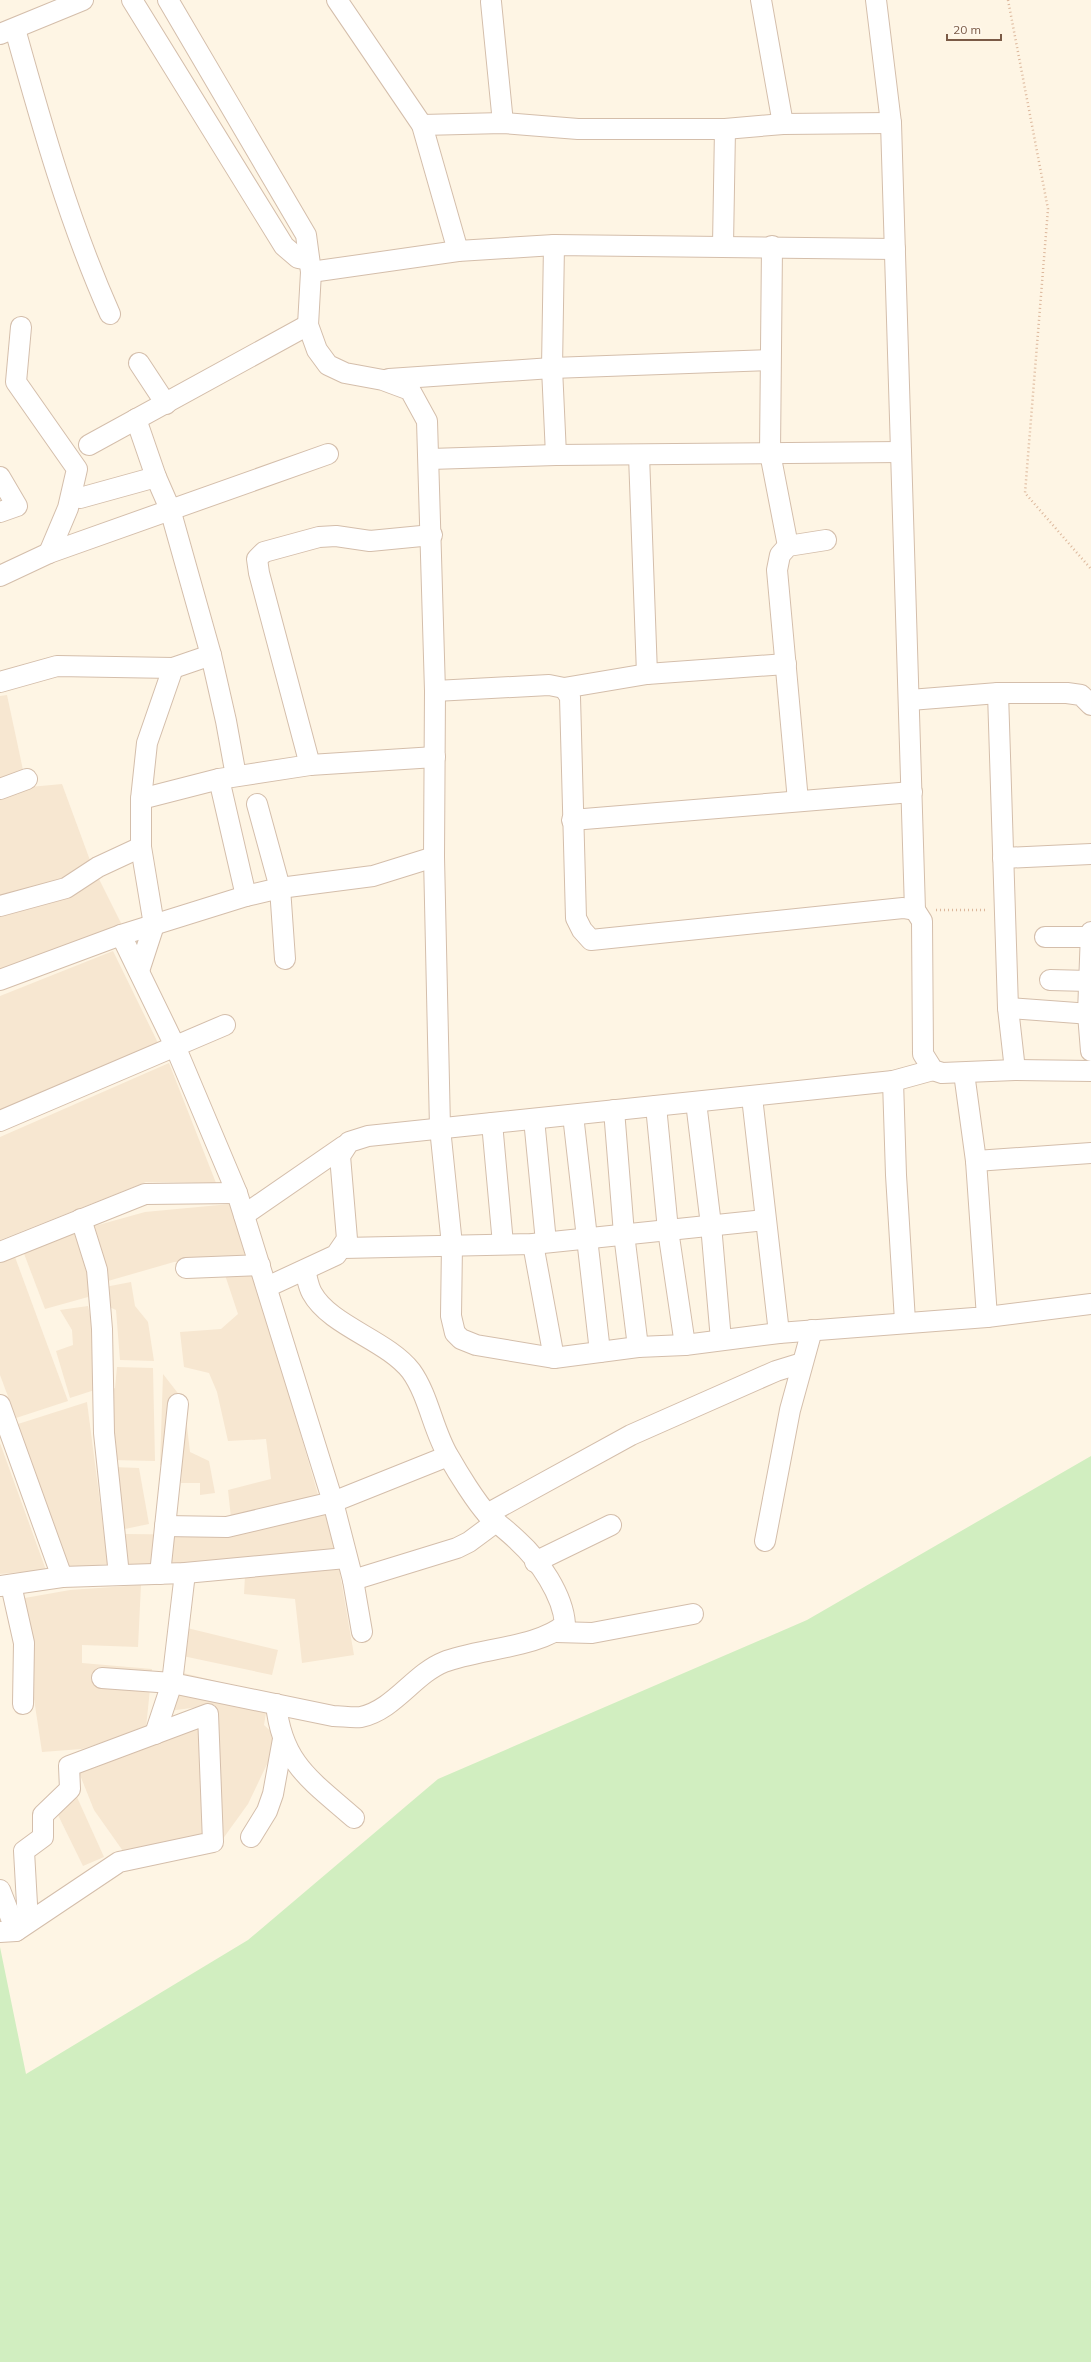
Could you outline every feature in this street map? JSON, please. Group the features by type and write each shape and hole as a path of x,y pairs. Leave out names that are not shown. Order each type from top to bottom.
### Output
{"street":[{"path":"83,0 8,32 88,265 110,314"},
{"path":"132,0 184,87 284,246 310,266 458,251 554,246 723,245 895,249"},
{"path":"168,0 306,235 310,266 308,325 317,350 328,365 345,373 383,380 410,390 427,421 430,459 435,690 434,857 440,1128 452,1245 450,1316 455,1333 461,1339 476,1344 554,1358 638,1347 685,1345 779,1333 905,1322 987,1317 1091,1304"},
{"path":"337,0 422,125 458,251"},
{"path":"761,0 783,124"},
{"path":"876,0 891,123 910,700 915,910 922,921 923,1054 933,1070"},
{"path":"491,2 503,123"},
{"path":"184,87 210,71"},
{"path":"422,125 503,123 578,129 725,129 783,124 891,123"},
{"path":"723,245 725,129"},
{"path":"554,246 552,368 556,456"},
{"path":"772,246 769,360 770,453 788,546"},
{"path":"89,445 308,325"},
{"path":"20,328 16,382 77,469 68,508 49,553"},
{"path":"383,380 552,368 769,360"},
{"path":"139,363 166,404"},
{"path":"136,419 156,477 170,509 211,655 226,721 227,778 246,896"},
{"path":"430,459 901,452"},
{"path":"3,569 328,454"},
{"path":"639,455 646,674"},
{"path":"0,477 17,506 0,512"},
{"path":"80,498 156,477"},
{"path":"310,765 258,573 257,559 264,552 319,537 342,536 370,541 432,535"},
{"path":"798,801 777,570 780,555 788,546 826,540"},
{"path":"0,682 57,666 173,668 211,655"},
{"path":"435,690 549,685 564,688 646,674 786,664"},
{"path":"138,970 154,925 141,847 141,799 147,743 173,668"},
{"path":"564,688 570,697 572,820 576,918 582,930 591,940 903,908 915,910"},
{"path":"910,700 998,693 1067,693 1081,696 1091,705"},
{"path":"998,693 1008,1008 1015,1070"},
{"path":"141,799 227,778 310,765 435,757"},
{"path":"0,789 27,780"},
{"path":"572,820 912,792"},
{"path":"257,804 280,888 285,959"},
{"path":"0,906 66,888 98,867 141,847"},
{"path":"1003,858 1091,854"},
{"path":"0,980 121,935 246,896 280,888 373,876 434,857"},
{"path":"1091,932 1089,981 1091,1050"},
{"path":"121,935 174,1046 237,1194 333,1502 346,1558 353,1580 362,1632"},
{"path":"1046,937 1091,937"},
{"path":"1050,980 1089,981"},
{"path":"1008,1008 1089,1014"},
{"path":"0,1121 225,1025"},
{"path":"244,1215 349,1142 368,1136 752,1097 893,1081 933,1070 942,1073 1015,1070 1091,1071"},
{"path":"964,1073 976,1161 987,1317"},
{"path":"893,1081 896,1175 905,1322"},
{"path":"752,1097 779,1333"},
{"path":"696,1102 711,1225 721,1340"},
{"path":"656,1106 668,1230 685,1345"},
{"path":"614,1110 624,1234 638,1347"},
{"path":"573,1115 600,1352"},
{"path":"534,1119 540,1243 554,1358"},
{"path":"492,1123 503,1244"},
{"path":"267,1287 336,1255 343,1248 347,1239 340,1156 344,1146"},
{"path":"976,1161 1091,1153"},
{"path":"0,1252 144,1194 237,1194"},
{"path":"81,1219 97,1270 102,1329 104,1433 119,1575"},
{"path":"343,1248 540,1243 765,1220"},
{"path":"186,1268 260,1265"},
{"path":"304,1270 311,1292 317,1300 329,1311 395,1356 410,1371 419,1385 448,1456 492,1518 519,1542 535,1562 557,1595 564,1613 565,1624 556,1632"},
{"path":"765,1541 790,1410 812,1330"},
{"path":"353,1580 457,1548 469,1542 492,1518 631,1435 776,1370 802,1363"},
{"path":"160,1574 178,1404"},
{"path":"0,1405 62,1577"},
{"path":"165,1526 227,1527 333,1502 448,1456"},
{"path":"535,1562 611,1525"},
{"path":"23,1704 24,1643 5,1585 62,1577 184,1573 346,1558"},
{"path":"155,1734 172,1683 184,1573"},
{"path":"102,1678 172,1683 333,1716 361,1717 377,1710 403,1692 429,1669 444,1662 556,1632 592,1633 693,1614"},
{"path":"276,1704 277,1722 290,1757 303,1773 354,1818"},
{"path":"208,1714 214,1842 119,1862 14,1928 24,1851 43,1837 43,1815 70,1789 69,1766 208,1714"},
{"path":"251,1837 267,1811 273,1794 283,1739"},
{"path":"0,1890 14,1928"}],"path":[{"path":"1008,0 1048,209 1025,493 1091,569"},
{"path":"915,910 1004,910"}],"shaded area":[{"path":"7,695 23,770 0,780 0,696"},
{"path":"62,784 91,863 62,883 0,899 0,797 19,788"},
{"path":"98,877 122,925 0,972 0,914 58,901"},
{"path":"113,951 158,1043 0,1110 0,996"},
{"path":"169,1063 216,1183 146,1182 0,1240 0,1137"},
{"path":"230,1204 246,1259 174,1262 108,1281 91,1227 145,1212"},
{"path":"76,1232 89,1270 88,1297 45,1309 23,1251"},
{"path":"15,1257 68,1401 16,1418 0,1375 0,1263"},
{"path":"254,1273 319,1498 231,1518 228,1490 271,1479 266,1439 228,1441 217,1392 209,1373 184,1367 180,1332 221,1329 238,1314 225,1275"},
{"path":"131,1282 135,1306 148,1322 154,1361 120,1360 116,1310 107,1306 105,1287"},
{"path":"88,1306 107,1386 70,1398 56,1351 73,1345 72,1330 60,1310"},
{"path":"117,1367 153,1368 155,1461 112,1460 94,1395 115,1388"},
{"path":"163,1374 184,1401 190,1452 209,1461 215,1493 200,1495 200,1483 181,1483 182,1466 160,1465"},
{"path":"87,1402 108,1564 70,1568 18,1424"},
{"path":"0,1443 46,1570 0,1574"},
{"path":"113,1467 139,1468 149,1524 120,1530"},
{"path":"326,1513 336,1551 186,1564 128,1567 125,1534 223,1535"},
{"path":"339,1568 354,1655 302,1663 295,1599 244,1594 245,1576"},
{"path":"141,1585 138,1647 82,1645 82,1663 152,1669 146,1728 82,1749 42,1752 19,1599 70,1590"},
{"path":"183,1627 278,1650 272,1675 178,1655"},
{"path":"175,1671 269,1694 264,1725 279,1739 248,1804 222,1840 215,1705 168,1711"},
{"path":"198,1723 203,1834 123,1851 94,1810 78,1770"},
{"path":"76,1795 104,1857 83,1866 57,1813"}],"green space":[{"path":"1091,1456 1091,2362 0,2362 0,1947 26,2074 248,1940 438,1779 807,1620"}]}
